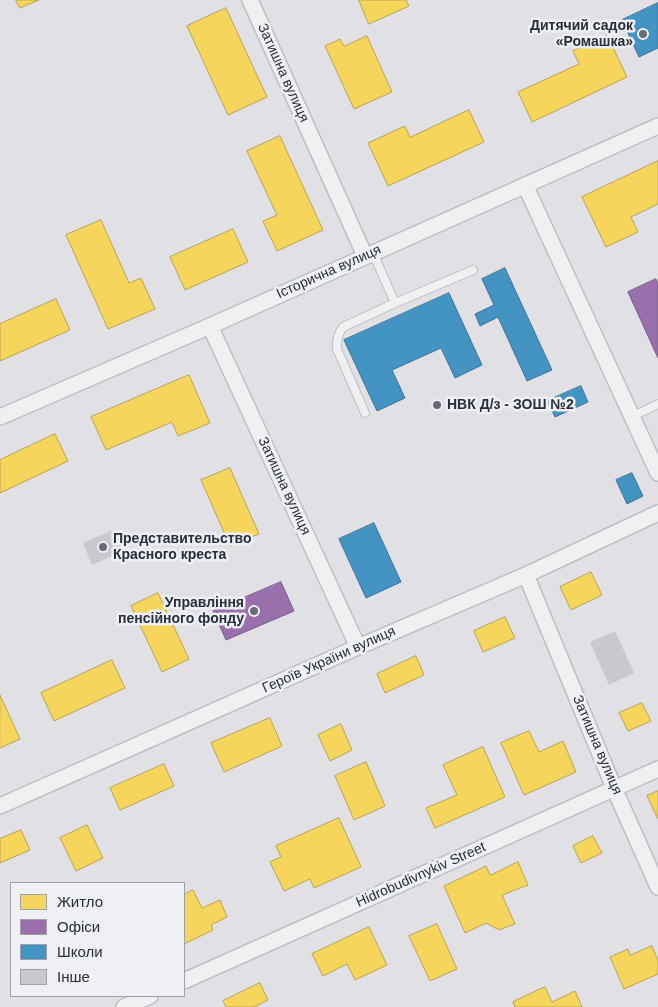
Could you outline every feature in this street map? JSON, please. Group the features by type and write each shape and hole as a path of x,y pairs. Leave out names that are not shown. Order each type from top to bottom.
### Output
{"street":[{"name":"Затишна вулиця","path":"250,0 369,254"},
{"name":"Історична вулиця","path":"0,417 210,326 658,126"},
{"path":"525,185 658,473"},
{"name":"Затишна вулиця","path":"210,326 358,647"},
{"name":"Героїв України вулиця","path":"0,806 358,647 526,575 658,513"},
{"name":"Затишна вулиця","path":"526,575 614,788 658,888"},
{"name":"Hidrobudivnykiv Street","path":"185,980 658,769"},
{"path":"124,1007 148,997"}],"lane":[{"path":"369,254 395,303"},
{"path":"365,413 337,348 339,333 343,327 473,270"},
{"path":"633,416 658,404"}],"building: Житло":[{"path":"16,0 39,0 20,8"},
{"path":"359,0 406,0 409,6 369,24"},
{"path":"226,8 267,97 228,115 187,26"},
{"path":"607,35 627,77 532,122 518,92 579,64 573,51"},
{"path":"367,36 392,92 354,109 325,46 340,39 344,46"},
{"path":"469,110 484,142 388,186 368,143 405,126 410,137"},
{"path":"280,136 323,230 277,251 263,221 277,215 247,151"},
{"path":"658,161 658,204 631,217 638,232 606,247 582,197"},
{"path":"101,220 129,283 141,278 155,309 108,329 66,235"},
{"path":"233,229 248,262 185,290 170,257"},
{"path":"56,299 70,330 0,361 0,324"},
{"path":"189,375 210,423 178,436 172,422 106,450 91,417"},
{"path":"55,434 68,461 0,493 0,460"},
{"path":"230,468 259,534 230,546 201,480"},
{"path":"591,572 602,595 571,610 560,587"},
{"path":"158,593 189,659 162,672 131,606"},
{"path":"505,617 515,638 483,652 474,631"},
{"path":"416,656 424,675 385,693 377,674"},
{"path":"112,660 125,688 54,721 41,693"},
{"path":"0,695 20,739 0,748"},
{"path":"642,703 651,721 628,731 619,713"},
{"path":"270,718 282,746 224,772 211,743"},
{"path":"341,724 352,750 330,761 318,735"},
{"path":"529,731 539,752 563,741 576,772 524,795 501,743"},
{"path":"483,747 505,797 435,828 426,808 457,795 443,765"},
{"path":"366,762 385,806 354,820 335,776"},
{"path":"164,764 174,786 120,810 110,788"},
{"path":"658,791 658,819 647,796"},
{"path":"339,818 361,867 314,888 310,879 284,891 270,862 281,857 276,846"},
{"path":"87,825 103,858 76,871 60,838"},
{"path":"21,830 30,850 0,863 0,839"},
{"path":"593,836 602,853 581,863 573,846"},
{"path":"518,862 528,885 502,895 515,924 499,930 486,923 465,933 444,886 486,866 490,875"},
{"path":"193,890 202,908 220,900 227,917 211,925 213,930 185,944 185,894"},
{"path":"437,924 457,969 430,981 409,936"},
{"path":"369,927 387,965 355,980 347,964 323,976 312,954"},
{"path":"652,946 658,961 658,974 624,989 610,957 628,949 630,955"},
{"path":"260,983 268,1000 254,1007 226,1007 223,1001"},
{"path":"545,987 552,1002 575,991 582,1007 515,1007 513,1002"}],"building: Офіси":[{"path":"656,279 658,284 658,358 628,292"},
{"name":"Управління пенсійного фонду","path":"281,582 294,611 226,640 213,611"}],"building: Школи":[{"name":"Дитячий садок «Ромашка»","path":"658,3 658,48 639,57 622,20"},
{"path":"505,268 552,370 527,381 498,317 480,326 475,314 494,305 482,279"},
{"path":"449,293 482,365 455,378 441,348 392,370 405,398 377,411 344,340"},
{"path":"581,386 588,402 555,417 547,401"},
{"path":"632,473 643,496 627,504 616,480"},
{"path":"374,523 401,582 366,598 339,539"}],"building: Інше":[{"name":"Представительство Красного креста","path":"113,530 123,551 92,565 83,543"},
{"path":"615,631 634,673 609,685 590,642"}],"place":[{"name":"Дитячий садок «Ромашка»","path":"643,34"},
{"name":"НВК Д/з - ЗОШ №2","path":"437,405"},
{"name":"Представительство Красного креста","path":"103,547"},
{"name":"Управління пенсійного фонду","path":"254,611"}]}
